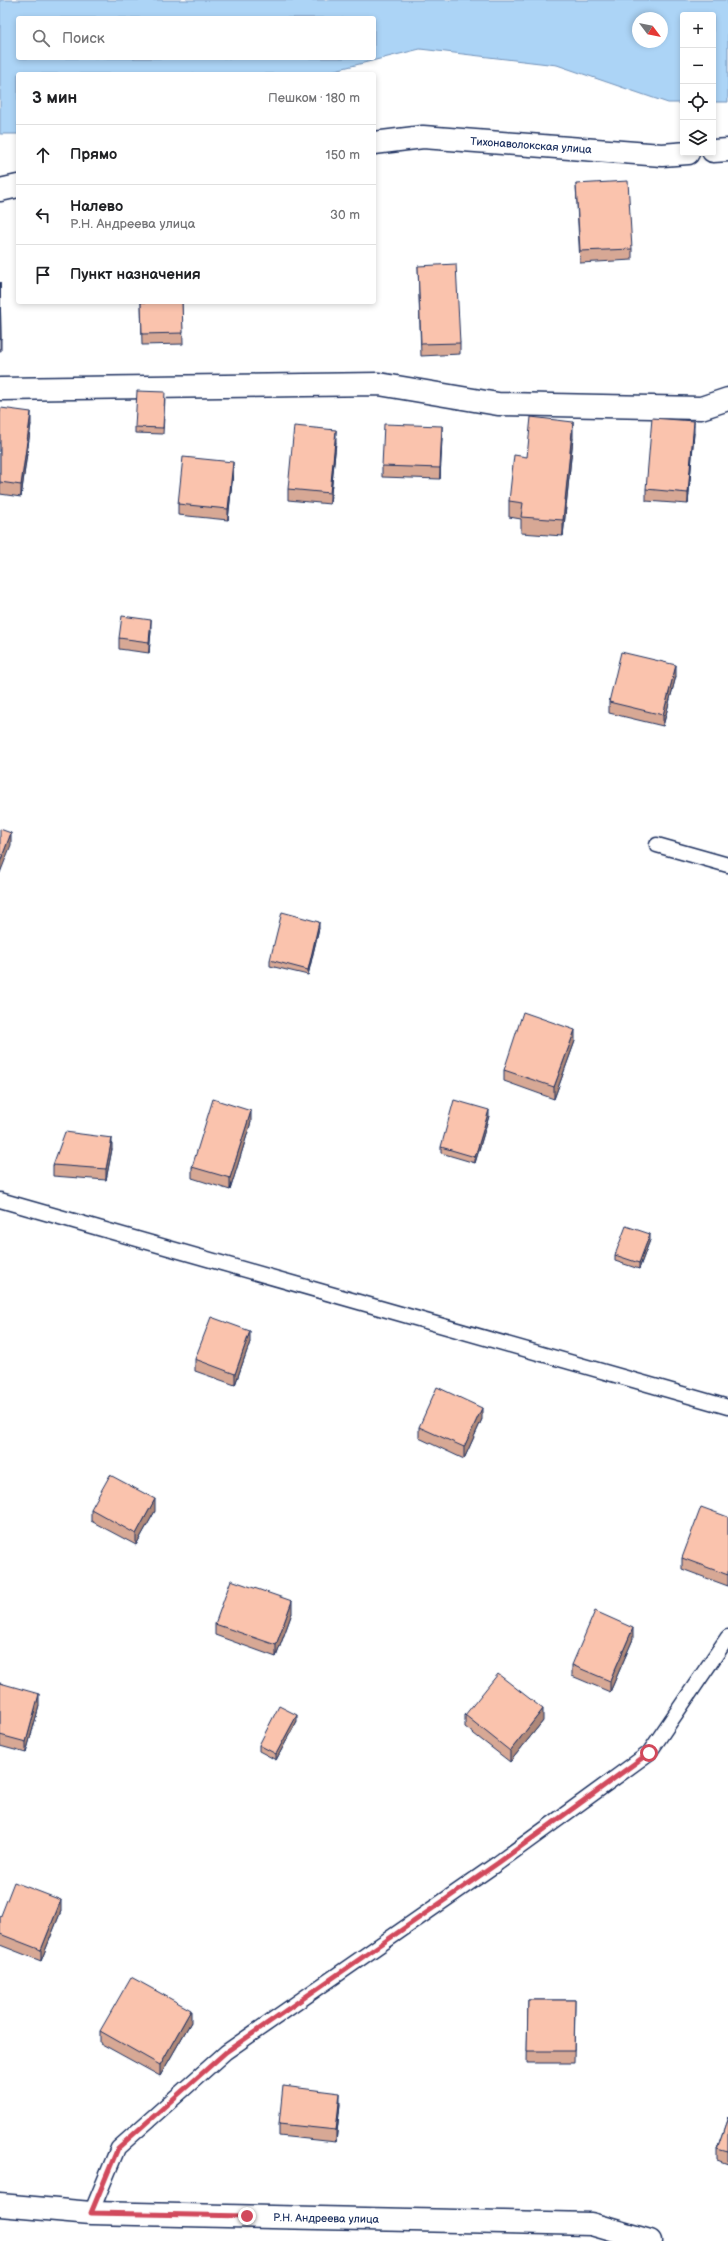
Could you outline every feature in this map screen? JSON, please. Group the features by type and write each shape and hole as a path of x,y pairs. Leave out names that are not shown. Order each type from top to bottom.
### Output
{"street":[{"name":"Тихонаволокская улица","path":"376,143 423,137 662,155 680,154"},
{"path":"716,151 728,150"},
{"path":"0,190 16,186"},
{"path":"0,389 379,384 498,404 701,408 728,399"},
{"name":"Р.Н. Андреева улица","path":"0,2205 91,2213 591,2224 650,2241"}],"lane":[{"path":"658,845 728,865"},
{"path":"0,1200 728,1407"},
{"path":"91,2213 118,2148 226,2052 498,1863 649,1753 728,1638"}],"water":[{"path":"0,0 728,0 728,102 716,102 716,12 680,12 680,103 668,103 557,65 420,49 376,60 376,16 16,16 16,60 376,60 327,72 16,72 16,134 0,134"}],"building":[{"path":"628,181 632,249 580,251 576,184"},
{"path":"456,264 460,343 421,344 418,266"},
{"path":"0,282 1,339 0,339"},
{"path":"141,304 182,304 183,333 142,334"},
{"path":"137,391 165,392 163,428 135,427"},
{"path":"1,408 31,412 21,485 0,482"},
{"path":"531,417 573,422 563,520 521,517 523,503 509,501 514,455 527,457"},
{"path":"652,418 694,421 688,493 646,489"},
{"path":"384,424 442,426 440,468 382,466"},
{"path":"294,426 336,430 330,493 288,489"},
{"path":"183,457 233,462 228,509 178,504"},
{"path":"122,616 151,620 149,642 119,638"},
{"path":"621,652 676,665 663,715 609,702"},
{"path":"0,829 11,833 0,862"},
{"path":"282,912 319,922 308,970 270,960"},
{"path":"523,1012 575,1030 554,1087 504,1070"},
{"path":"213,1099 251,1111 230,1178 192,1167"},
{"path":"454,1100 489,1110 475,1157 441,1147"},
{"path":"65,1132 112,1138 106,1169 53,1165"},
{"path":"626,1226 650,1234 639,1263 615,1255"},
{"path":"211,1317 250,1331 235,1374 195,1359"},
{"path":"437,1387 482,1408 464,1447 419,1427"},
{"path":"110,1475 155,1499 136,1534 91,1509"},
{"path":"701,1507 728,1517 728,1575 682,1558"},
{"path":"231,1580 292,1601 276,1645 215,1624"},
{"path":"595,1611 633,1628 610,1681 572,1665"},
{"path":"498,1674 543,1709 510,1751 465,1715"},
{"path":"0,1683 39,1694 26,1742 0,1735"},
{"path":"279,1706 297,1715 276,1754 259,1745"},
{"path":"14,1882 61,1900 41,1950 0,1934 0,1918"},
{"path":"131,1977 191,2010 160,2065 100,2031"},
{"path":"528,2000 575,2000 574,2051 527,2051"},
{"path":"283,2086 340,2093 336,2130 279,2124"},
{"path":"728,2117 728,2152 717,2149"}],"route":[{"path":"247,2216 91,2213 118,2148 226,2052 498,1863 649,1753"}]}
